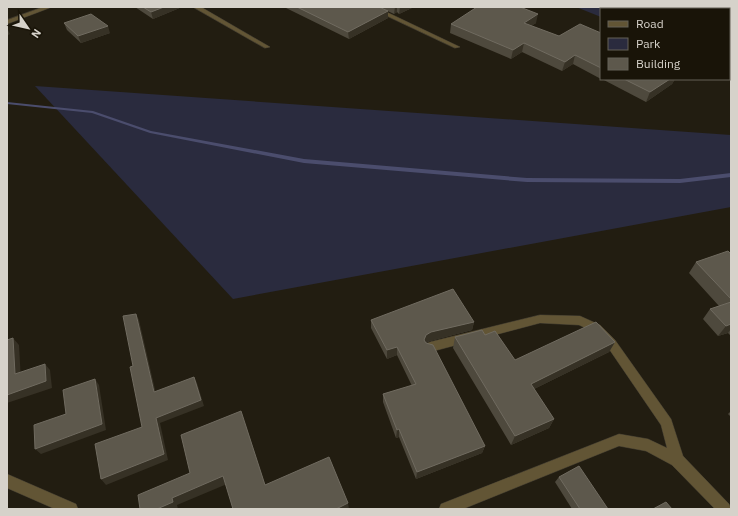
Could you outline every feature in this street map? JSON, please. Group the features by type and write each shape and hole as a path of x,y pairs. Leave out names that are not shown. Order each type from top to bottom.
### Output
{"street":[{"path":"7,22 49,7"},
{"path":"196,7 267,47"},
{"path":"371,7 457,47"},
{"path":"7,12 15,19"},
{"path":"430,347 540,319 580,321 596,328 611,343 667,423 677,460"},
{"path":"446,509 619,440 648,445 677,460 724,509"},
{"path":"7,481 71,509"}],"green space":[{"path":"576,7 692,8 600,8 600,17"},
{"path":"35,86 731,135 731,207 233,299"}],"building":[{"path":"143,7 164,7 151,12"},
{"path":"297,7 379,7 388,11 348,32"},
{"path":"477,7 520,7 538,14 524,23 559,36 580,24 600,33 600,68 575,55 565,62 524,43 513,50 451,24"},
{"path":"91,14 108,26 78,36 64,23"},
{"path":"626,80 668,80 650,92"},
{"path":"728,251 731,254 731,299 696,262"},
{"path":"453,289 474,322 431,332 426,335 424,340 426,343 433,345 485,446 417,472 399,429 397,430 383,394 416,384 397,347 387,350 371,320"},
{"path":"731,302 731,324 726,326 710,309"},
{"path":"136,314 154,392 194,377 201,400 156,418 164,454 101,479 95,444 142,427 130,367 133,366 123,316"},
{"path":"596,322 615,342 531,384 554,419 515,436 455,337 482,330 485,335 495,331 515,360"},
{"path":"13,338 15,374 45,364 46,381 7,395 7,340"},
{"path":"95,379 102,424 35,449 34,425 66,414 63,390"},
{"path":"241,411 265,485 329,457 348,503 336,509 233,509 223,476 172,498 173,502 157,509 140,509 138,495 190,473 181,435"},
{"path":"579,466 608,509 580,509 559,477"},
{"path":"666,502 672,509 653,509"}],"waterway":[{"path":"7,103 93,112 150,132 304,161 527,180 680,181 731,175"}]}
